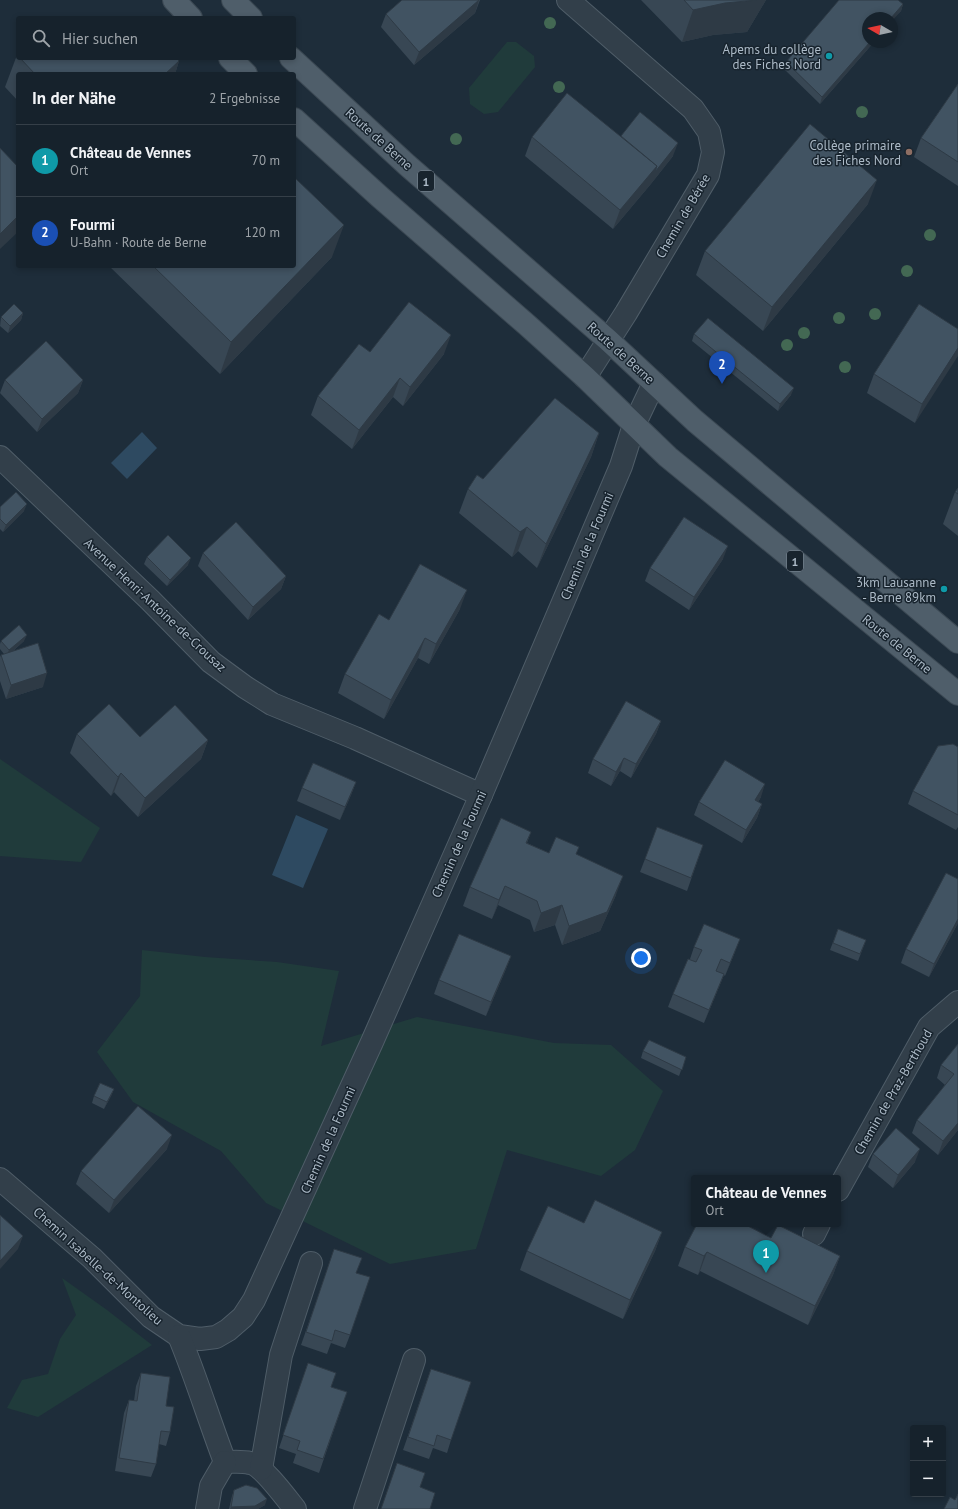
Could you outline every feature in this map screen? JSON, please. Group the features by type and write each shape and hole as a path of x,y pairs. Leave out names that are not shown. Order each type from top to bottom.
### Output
{"main road":[{"path":"174,0 189,16"},
{"path":"233,0 249,16"},
{"path":"232,60 244,72"},
{"name":"Route de Berne","path":"293,60 402,159 608,340 695,421 958,642"},
{"name":"Route de Berne","path":"296,121 585,377 668,457 958,694"}],"street":[{"name":"Chemin de Bérée","path":"568,0 693,109 709,132 713,152 708,175 626,313 585,377"},
{"name":"Chemin de la Fourmi","path":"254,1300 372,1042 481,795 621,466 634,425 654,383"},
{"name":"Avenue Henri-Antoine-de-Crousaz","path":"0,457 150,600 211,662 245,687 272,704 355,738 481,795"},
{"name":"Chemin de Praz-Berthoud","path":"841,1185 929,1027 958,1002"},
{"name":"Chemin Isabelle-de-Montolieu","path":"0,1179 92,1258 151,1317 179,1336 200,1338 216,1337 228,1330 243,1317 254,1300"},
{"path":"260,1469 281,1354 311,1263"},
{"path":"179,1336 225,1462 212,1486 207,1509"},
{"path":"366,1509 414,1360"},
{"path":"225,1462 252,1463 260,1469 295,1509"}],"green space":[{"path":"507,42 516,42 534,56 535,67 498,112 484,114 470,104 469,88"},
{"path":"0,759 100,828 81,862 0,856"},
{"path":"142,950 205,957 277,962 339,971 321,1046 417,1017 554,1043 611,1045 663,1091 635,1150 601,1176 507,1150 476,1249 390,1264 266,1203 221,1151 133,1102 97,1052 140,996"},
{"path":"62,1278 107,1310 152,1345 38,1417 7,1408 22,1380 48,1374 60,1339 76,1315"}],"water":[{"path":"142,432 157,448 127,479 111,463"},
{"path":"296,815 328,829 303,888 272,875"}],"building":[{"path":"402,0 479,0 419,52 386,14"},
{"path":"684,0 757,0 725,3 693,10"},
{"name":"Apems du collège des Fiches Nord","path":"839,0 898,0 903,4 896,12 862,12 862,48 865,48 822,97 786,62"},
{"path":"22,60 179,61 167,72 33,72"},
{"path":"958,84 958,162 921,138"},
{"path":"567,93 657,166 620,210 532,137"},
{"path":"640,112 678,143 655,172 657,166 621,136"},
{"path":"810,124 877,180 772,307 705,251"},
{"path":"0,148 16,165 16,218 0,234"},
{"path":"296,179 344,225 231,342 155,268 296,268"},
{"path":"409,302 451,335 410,387 400,378 359,430 318,396 359,344 370,352"},
{"path":"14,304 23,313 10,326 1,317"},
{"path":"919,304 958,329 958,348 922,404 874,374"},
{"path":"708,318 794,388 780,404 694,334"},
{"path":"46,341 83,380 42,419 5,380"},
{"path":"555,398 599,433 546,544 527,527 520,532 468,489 477,475 483,479"},
{"path":"16,492 27,504 6,525 0,519 0,507"},
{"path":"684,517 728,546 694,597 650,568"},
{"path":"236,522 286,576 253,607 203,553"},
{"path":"168,535 191,558 170,580 147,557"},
{"path":"420,564 467,590 436,644 425,638 391,700 345,674 379,614 389,620"},
{"path":"19,625 27,635 9,650 1,641"},
{"path":"38,643 47,673 11,685 1,655"},
{"path":"626,701 661,721 636,764 624,758 616,772 593,759"},
{"path":"109,704 140,737 175,705 208,740 145,798 121,773 118,777 77,734"},
{"path":"953,744 958,747 958,815 913,791 938,746"},
{"path":"725,760 765,784 755,800 762,804 746,830 699,802"},
{"path":"313,763 356,782 345,807 302,788"},
{"path":"501,818 531,832 526,843 549,853 556,837 579,847 576,854 623,876 607,912 569,926 562,905 541,913 537,901 505,886 499,900 470,887"},
{"path":"657,827 703,845 691,878 645,859"},
{"path":"946,873 958,879 958,919 934,964 906,949"},
{"path":"704,924 740,939 730,963 721,959 716,971 724,974 709,1010 673,994 688,959 696,962 702,950 694,947"},
{"path":"838,929 866,940 860,954 833,943"},
{"path":"459,934 511,956 491,1002 439,980"},
{"path":"649,1040 686,1057 682,1070 643,1051"},
{"path":"958,1044 958,1123 943,1141 917,1120 954,1074 941,1065"},
{"path":"100,1083 114,1089 107,1102 94,1096"},
{"path":"138,1106 172,1135 114,1200 81,1171"},
{"path":"896,1128 920,1149 898,1175 873,1154"},
{"path":"595,1200 662,1232 630,1300 527,1251 548,1206 584,1223"},
{"path":"0,1215 23,1236 0,1261"},
{"path":"695,1227 750,1227 771,1238 777,1227 782,1227 840,1256 815,1306 707,1252 704,1256 685,1247"},
{"path":"334,1249 362,1258 356,1273 370,1277 350,1335 335,1330 332,1341 306,1332"},
{"path":"308,1363 336,1373 331,1387 347,1392 323,1459 297,1450 300,1441 283,1435"},
{"path":"431,1369 471,1382 451,1440 437,1435 434,1446 408,1437"},
{"path":"141,1373 170,1377 166,1406 174,1407 170,1432 161,1431 156,1464 119,1458 129,1400 137,1401"},
{"path":"397,1463 425,1473 420,1487 435,1493 430,1509 381,1509"},
{"path":"246,1485 257,1488 267,1499 255,1506 231,1507 234,1490"},
{"path":"958,1494 958,1509 944,1509 950,1497 955,1500"}],"place":[{"name":"Apems du collège des Fiches Nord","path":"829,56"},
{"name":"Collège primaire des Fiches Nord","path":"909,152"},
{"name":"Fourmi","path":"722,384"},
{"name":"3km Lausanne - Berne 89km","path":"944,589"},
{"name":"Château de Vennes","path":"766,1273"}]}
